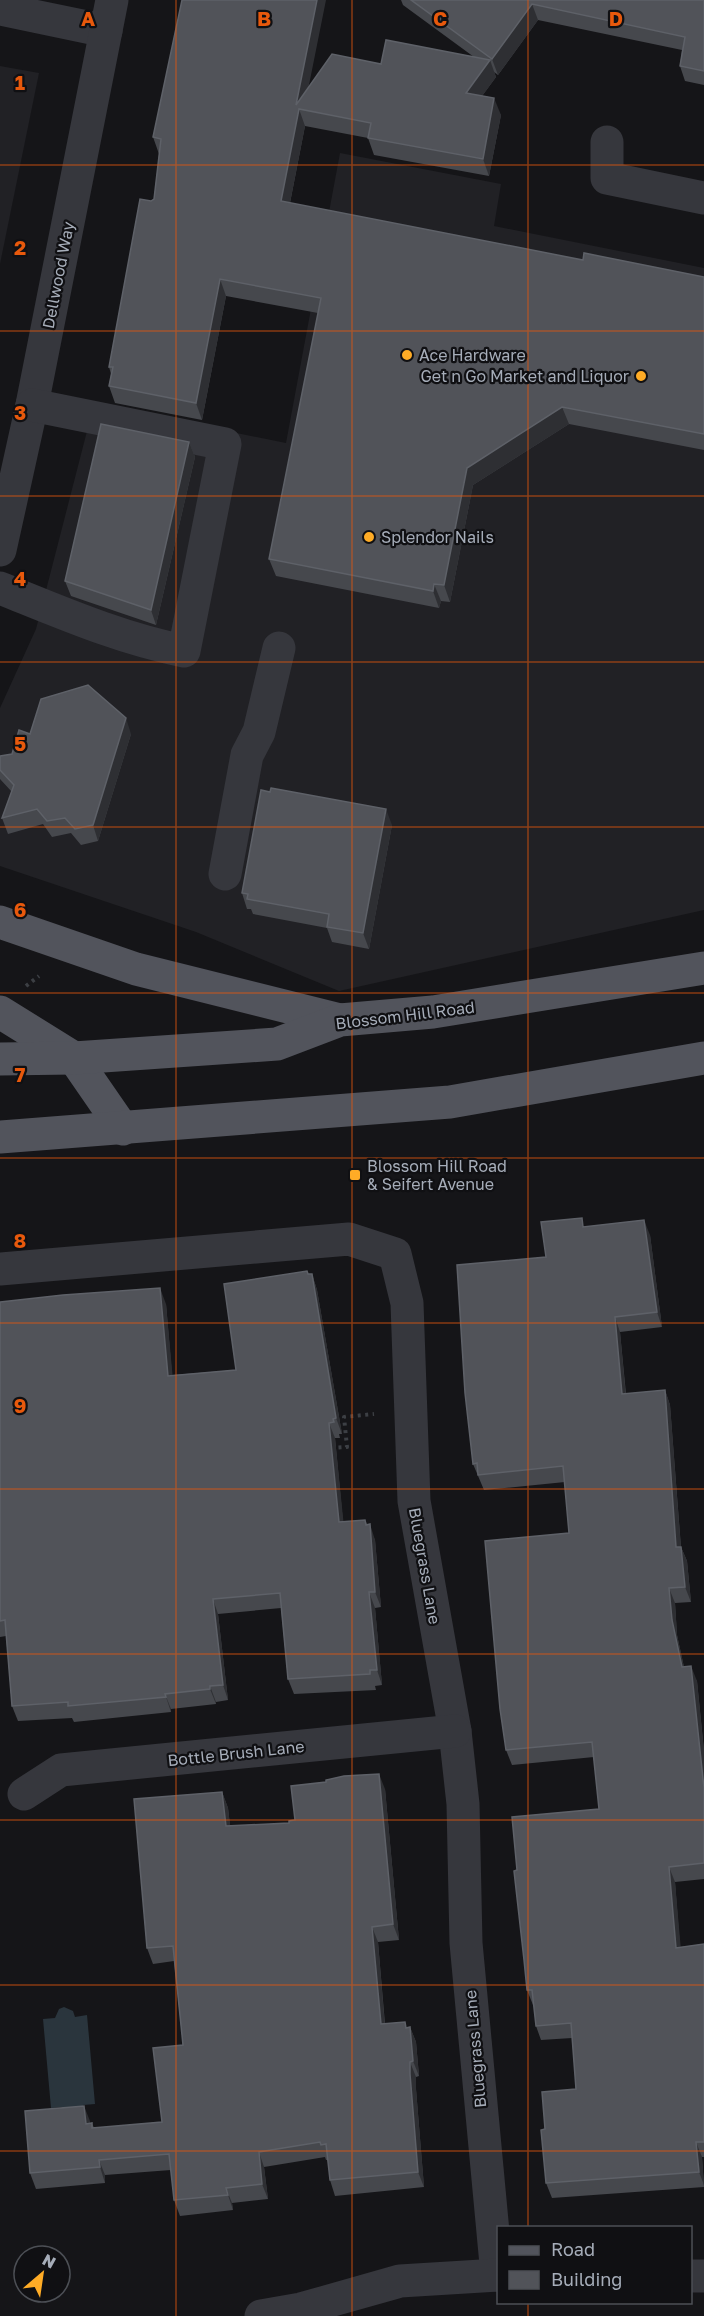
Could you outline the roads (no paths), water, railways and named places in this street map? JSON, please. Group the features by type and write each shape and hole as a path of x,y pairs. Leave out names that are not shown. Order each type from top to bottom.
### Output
{"main road":[{"path":"0,922 147,972 340,1020"},
{"name":"Blossom Hill Road","path":"0,1059 74,1058 277,1044 340,1020 433,1012 704,969"},
{"path":"0,1012 74,1058 123,1129"},
{"path":"0,1137 450,1102 704,1058"}],"street":[{"path":"0,9 109,15"},
{"name":"Dellwood Way","path":"0,550 32,405 109,15"},
{"path":"608,142 607,178 704,198"},
{"path":"0,588 68,616 150,644 183,651 225,444 32,405"},
{"path":"225,874 247,755 259,732 279,648"},
{"name":"Bluegrass Lane","path":"0,1269 349,1239 395,1254 407,1303 414,1501 455,1731 463,1804 466,1944 497,2265"},
{"name":"Bottle Brush Lane","path":"24,1794 61,1770 455,1731"},
{"path":"261,2316 301,2313 400,2281 497,2275"}],"place":[{"name":"Ace Hardware","path":"407,355"},
{"name":"Get n Go Market and Liquor","path":"641,376"},
{"name":"Splendor Nails","path":"369,537"},
{"name":"Blossom Hill Road & Seifert Avenue","path":"355,1175"}]}
